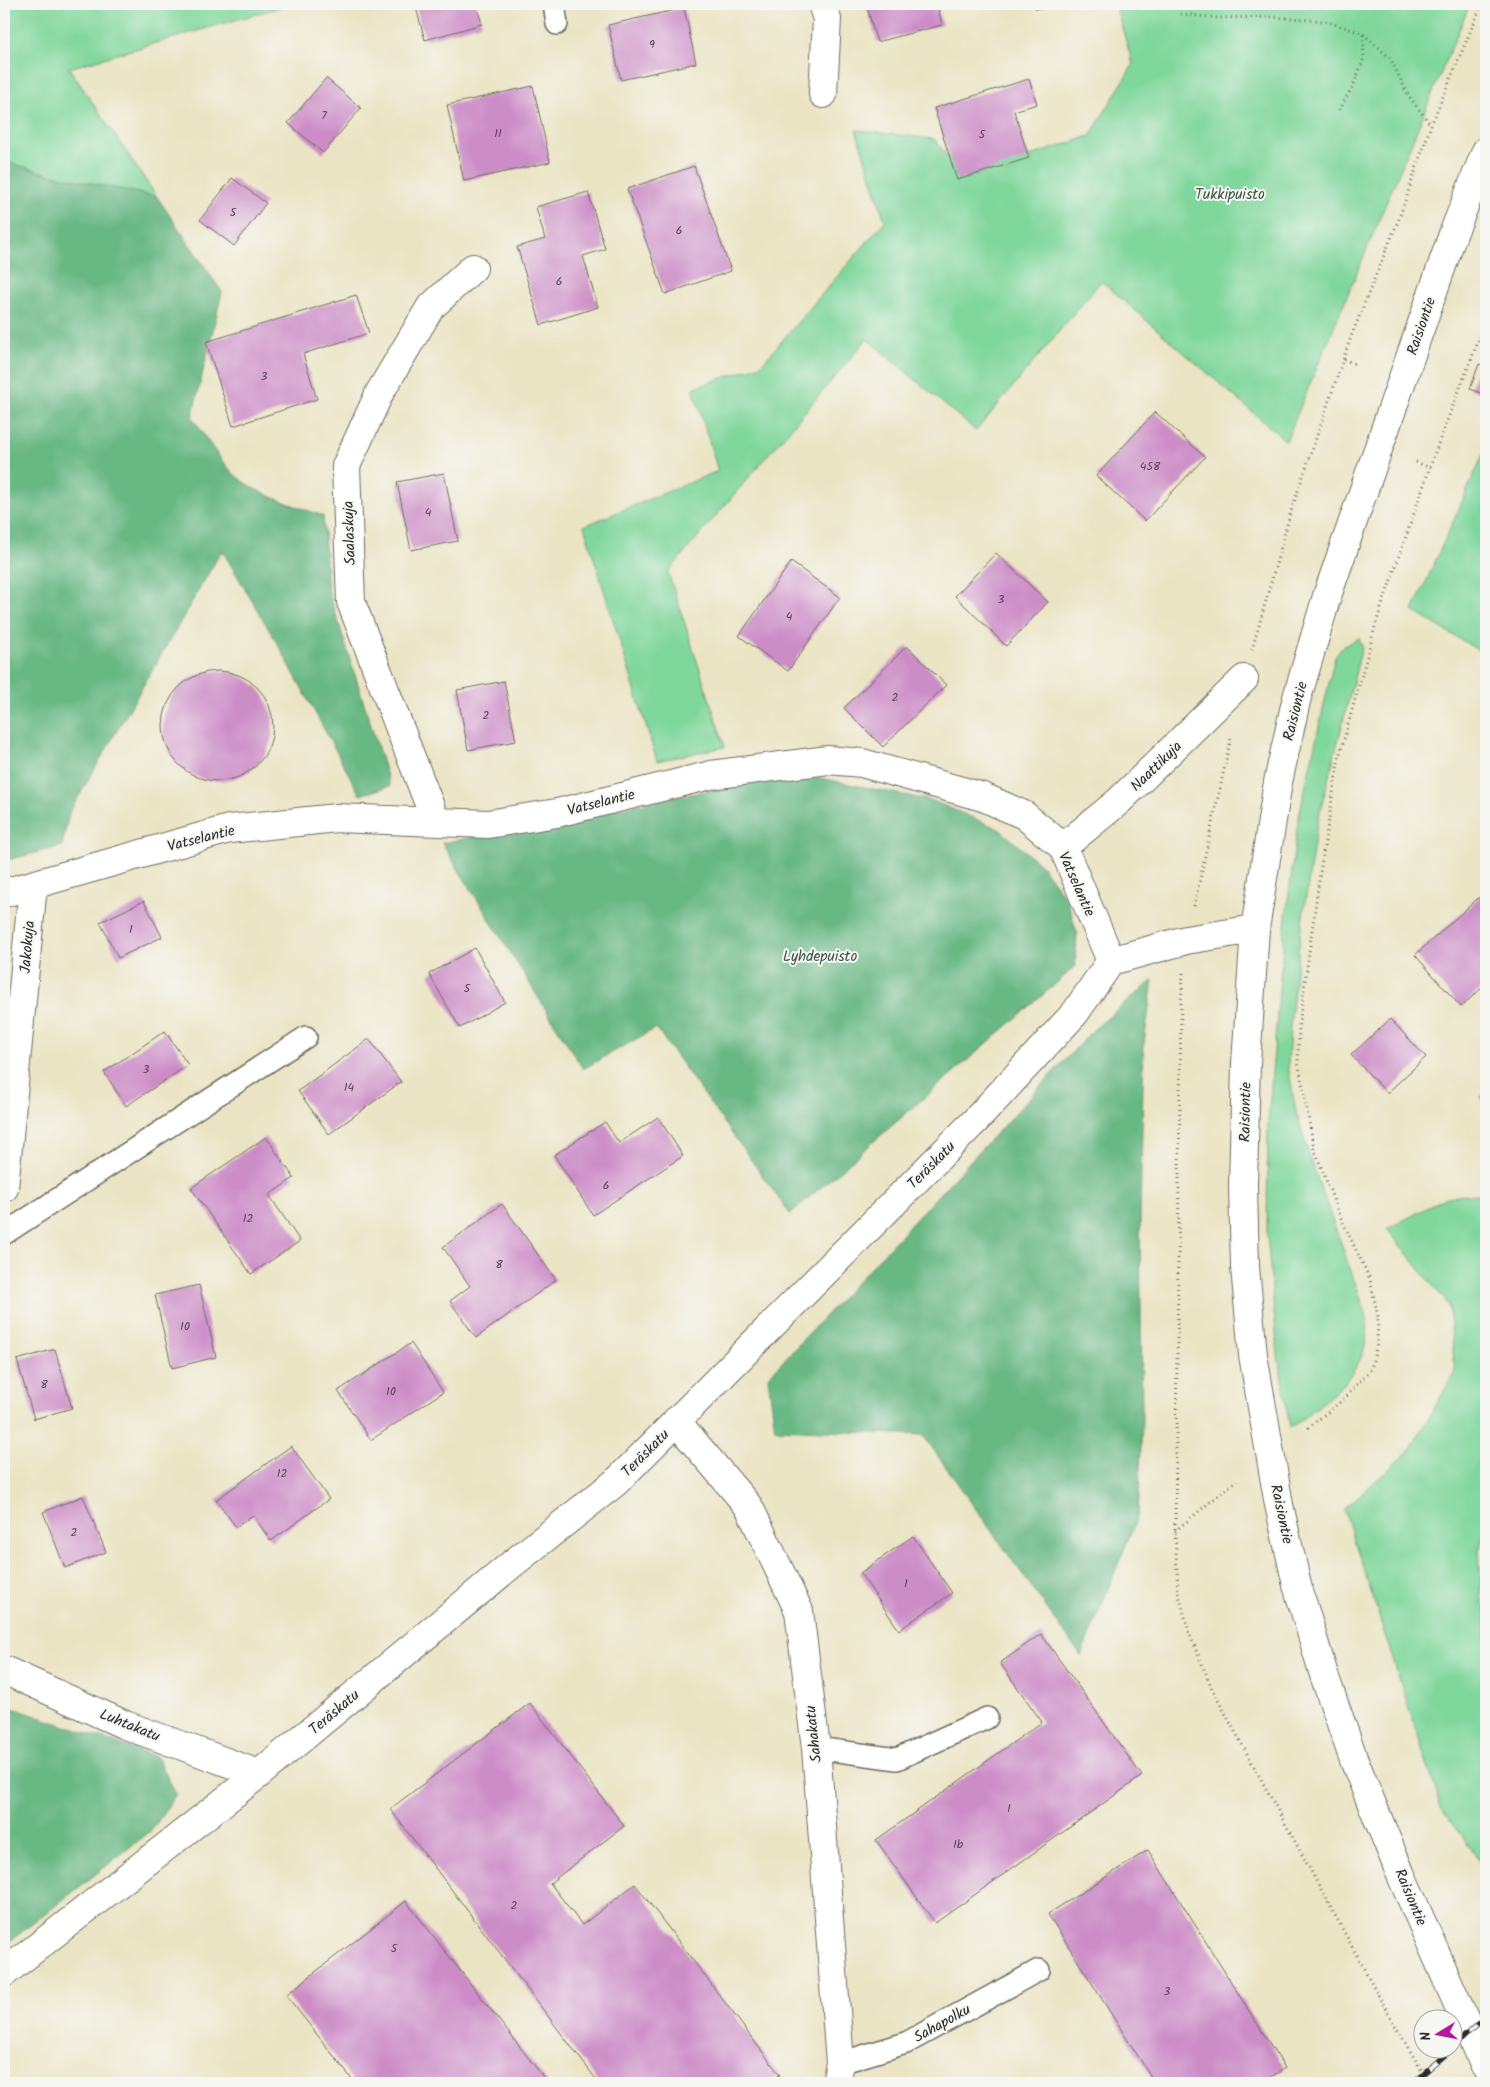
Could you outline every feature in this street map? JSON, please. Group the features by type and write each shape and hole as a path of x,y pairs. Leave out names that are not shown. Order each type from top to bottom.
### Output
{"street":[{"path":"822,4 827,19 823,94"},
{"name":"Raisiontie","path":"1486,151 1453,234 1325,604 1296,701 1278,782 1255,929 1246,1063 1243,1186 1245,1268 1253,1354 1279,1504 1300,1594 1324,1674 1354,1760 1405,1884 1486,2068"},
{"name":"Saalaskuja","path":"436,822 351,602 346,466 380,392 430,308 473,268"},
{"name":"Naattikuja","path":"1062,847 1119,801 1244,679"},
{"name":"Vatselantie","path":"4,893 229,829 337,818 488,824 547,815 711,775 828,760 862,763 983,798 1024,815 1062,847 1111,961"},
{"name":"Jakokuja","path":"4,1188 33,885"},
{"path":"1111,961 1186,940 1255,929"},
{"name":"Teräskatu","path":"4,1973 258,1774 512,1564 616,1482 976,1120 1074,1013 1111,961"},
{"name":"Sahakatu","path":"676,1421 749,1507 799,1611 816,1748 838,2073"},
{"name":"Luhtakatu","path":"4,1670 126,1725 258,1774"}],"lane":[{"path":"4,1234 306,1037"},
{"path":"816,1748 897,1759 988,1718"},
{"name":"Sahapolku","path":"838,2073 906,2044 1039,1970"}],"path":[{"path":"1182,14 1218,18 1273,17 1325,21 1362,33 1390,58 1408,95 1431,124"},
{"path":"1339,110 1354,84 1364,58 1362,33"},
{"path":"1308,1428 1346,1398 1371,1370 1377,1344 1378,1317 1370,1279 1338,1212 1314,1148 1303,1096 1298,1061 1299,1025 1307,954 1339,757 1377,620 1430,468 1486,321"},
{"path":"1344,359 1357,365"},
{"path":"1416,462 1430,468"},
{"path":"1175,1531 1237,1480"}],"green space":[{"path":"4,4 291,4 69,68 157,197 48,174 4,161"},
{"name":"Tukkipuisto","path":"1115,4 1470,4 1286,441 1101,281 976,431 867,339 668,572 725,747 657,761 584,526 718,471 693,388 761,365 885,221 856,130 934,139 965,178 1090,136 1133,65"},
{"path":"4,161 48,174 157,197 222,292 192,417 211,446 242,481 276,499 323,516 328,589 390,786 360,795 280,648 222,550 69,813 62,846 4,861"},
{"path":"1486,448 1486,655 1413,611"},
{"path":"1359,638 1362,647 1317,824 1300,936 1290,1026 1288,1066 1296,1112 1310,1158 1367,1316 1367,1336 1363,1353 1356,1368 1333,1394 1290,1428 1278,1356 1267,1234 1268,1122 1284,933 1298,820 1335,656 1342,647"},
{"name":"Lyhdepuisto","path":"815,777 933,801 999,829 1041,865 1067,900 1077,933 1075,967 790,1214 656,1028 583,1069 442,843 736,785"},
{"path":"1153,980 1144,1043 1140,1215 1142,1423 1138,1515 1081,1656 923,1435 775,1429 768,1377 1092,1031"},
{"path":"1486,1193 1486,1525 1479,1551 1482,1602 1486,1608 1486,1870 1441,1807 1344,1509 1410,1450 1455,1372 1449,1305 1387,1229 1447,1197"},
{"path":"4,1705 157,1757 176,1794 152,1830 4,1946"}],"building":[{"path":"415,4 476,4 482,24 425,40"},
{"path":"866,4 937,4 942,25 877,42"},
{"path":"1035,4 1053,4 1036,9"},
{"path":"684,8 696,63 621,80 608,25"},
{"path":"326,78 361,108 323,153 288,123"},
{"path":"1029,79 1037,104 1014,111 1029,158 957,180 934,108"},
{"path":"533,86 550,162 464,181 447,105"},
{"path":"694,166 731,271 665,294 627,189"},
{"path":"232,178 266,203 234,246 200,220"},
{"path":"588,192 605,249 583,256 598,307 541,325 517,247 545,239 536,207"},
{"path":"356,295 369,333 303,354 317,399 233,426 206,342"},
{"path":"1479,364 1486,367 1486,388 1484,394 1470,389"},
{"path":"1155,412 1205,457 1145,521 1096,476"},
{"path":"444,473 458,541 411,550 397,482"},
{"path":"996,553 1048,602 1006,646 955,596"},
{"path":"791,562 840,597 788,671 739,636"},
{"path":"907,646 946,685 883,747 844,708"},
{"path":"218,671 239,675 257,687 269,705 273,726 269,747 257,765 239,777 218,781 197,777 179,765 167,747 163,726 167,705 179,687 197,675"},
{"path":"504,681 516,741 468,750 457,690"},
{"path":"1486,891 1486,984 1461,1007 1415,955"},
{"path":"144,901 162,937 118,958 100,922"},
{"path":"475,948 505,1002 460,1028 429,974"},
{"path":"1390,1019 1426,1057 1387,1093 1351,1055"},
{"path":"165,1031 188,1065 126,1106 104,1072"},
{"path":"369,1039 401,1082 329,1134 298,1091"},
{"path":"1486,1091 1486,1105 1480,1097"},
{"path":"658,1117 683,1156 593,1215 554,1155 605,1122 619,1143"},
{"path":"266,1137 294,1178 269,1195 300,1241 251,1274 191,1188"},
{"path":"502,1204 556,1280 476,1338 450,1301 470,1286 443,1247"},
{"path":"199,1285 216,1357 172,1368 155,1295"},
{"path":"411,1343 443,1392 371,1440 338,1391"},
{"path":"55,1349 72,1408 34,1419 17,1360"},
{"path":"291,1446 329,1499 271,1541 253,1515 236,1527 216,1500"},
{"path":"83,1496 106,1552 65,1568 43,1512"},
{"path":"913,1536 952,1593 899,1630 860,1573"},
{"path":"1041,1634 1142,1776 935,1923 876,1840 1042,1722 1000,1663"},
{"path":"530,1703 624,1826 550,1883 582,1925 635,1884 780,2075 768,2083 599,2083 390,1809"},
{"path":"1148,1850 1285,2068 1262,2083 1155,2083 1048,1914"},
{"path":"406,1901 548,2083 355,2083 286,1995"}],"railway":[{"path":"1462,2039 1486,2016"},
{"path":"1412,2083 1439,2060"}]}
